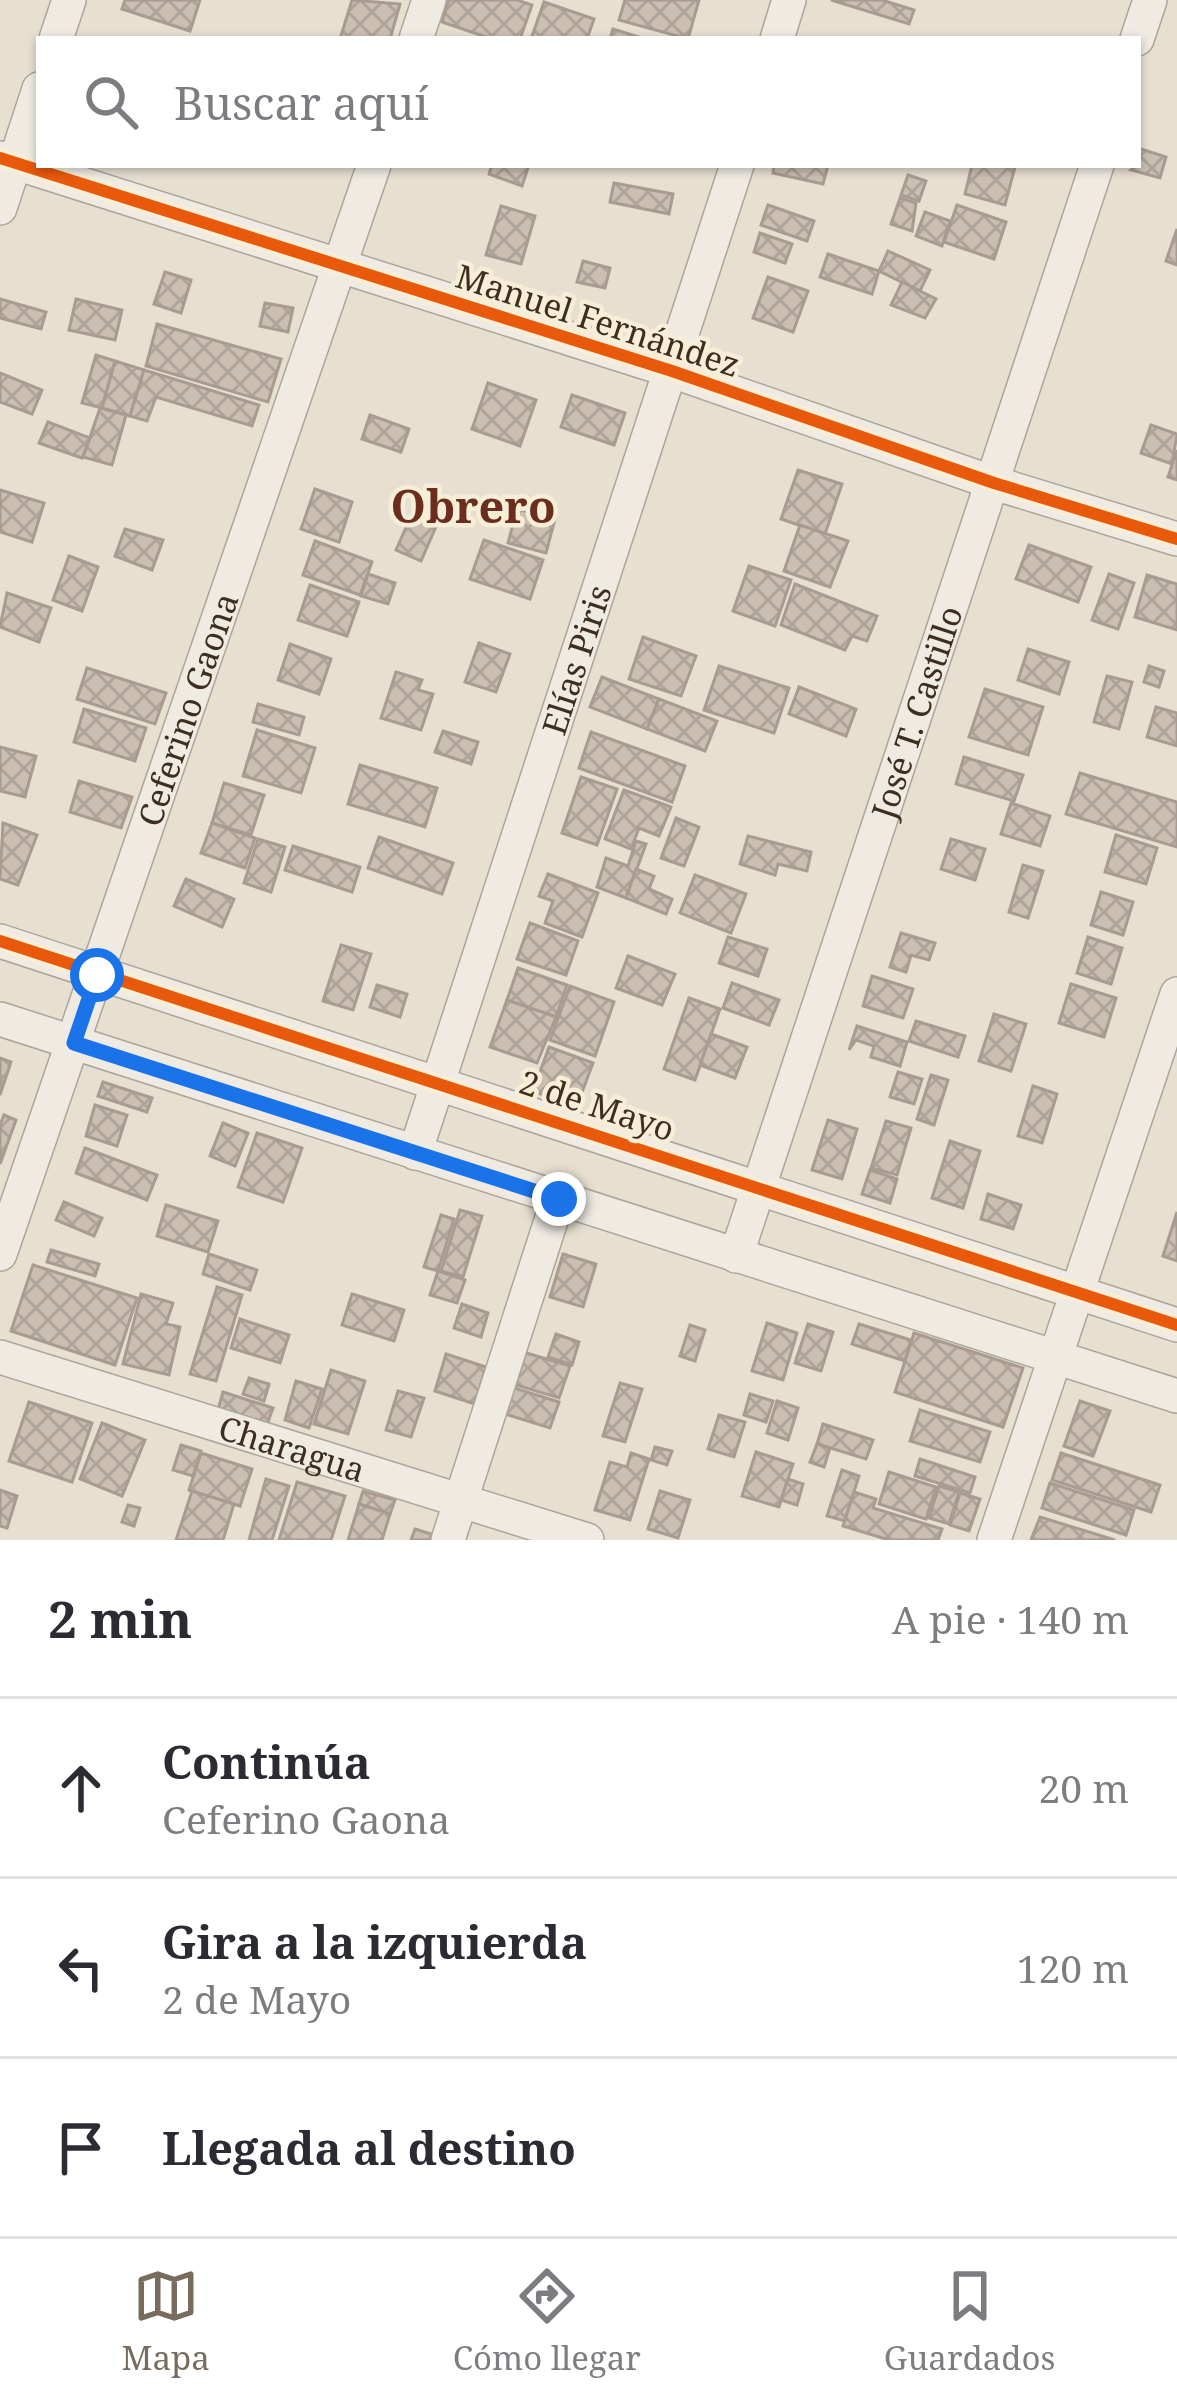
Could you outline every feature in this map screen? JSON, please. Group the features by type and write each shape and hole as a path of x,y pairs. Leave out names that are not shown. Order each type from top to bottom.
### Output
{"street":[{"path":"57,36 69,0"},
{"path":"417,36 429,0"},
{"path":"778,36 789,0"},
{"path":"1138,36 1150,0"},
{"path":"0,208 7,160 36,96"},
{"name":"Manuel Fernández","path":"7,160 672,370 994,482 1177,538"},
{"name":"Ceferino Gaona","path":"0,1254 373,168"},
{"name":"Elías Piris","path":"415,1153 736,168"},
{"name":"José T. Castillo","path":"736,1256 1095,168"},
{"name":"2 de Mayo","path":"0,941 1177,1325"},
{"path":"994,1540 1177,994"},
{"path":"0,1018 1177,1396"},
{"path":"448,1540 559,1199"},
{"name":"Charagua","path":"0,1357 586,1540"}],"building":[{"path":"125,0 200,0 190,31 122,9"},
{"path":"352,0 400,4 391,36 341,36"},
{"path":"449,0 517,0 532,5 521,36 483,36 442,22"},
{"path":"625,0 699,0 689,36 619,20"},
{"path":"831,0 882,0 914,10 909,24"},
{"path":"544,2 594,19 588,36 532,36"},
{"path":"1141,149 1166,157 1160,178 1131,170 1141,168"},
{"path":"491,168 528,168 522,186 489,174"},
{"path":"774,168 827,168 823,184 773,173"},
{"path":"971,168 1015,168 1005,205 965,194"},
{"path":"908,175 926,181 919,201 901,195"},
{"path":"614,183 673,194 669,214 610,202"},
{"path":"900,198 916,203 912,231 891,224"},
{"path":"768,205 814,221 807,241 761,225"},
{"path":"957,205 1006,222 994,259 944,242"},
{"path":"501,206 535,216 521,264 486,255"},
{"path":"925,212 950,221 942,246 916,236"},
{"path":"1177,229 1177,265 1166,261"},
{"path":"760,233 792,244 785,263 754,252"},
{"path":"888,251 930,270 920,291 879,271"},
{"path":"828,254 879,271 872,294 820,277"},
{"path":"583,261 610,268 605,288 577,282"},
{"path":"165,272 191,280 181,313 154,304"},
{"path":"768,277 808,291 793,332 753,318"},
{"path":"902,282 936,299 925,318 891,305"},
{"path":"0,299 46,312 41,329 0,318"},
{"path":"76,299 122,310 115,340 69,330"},
{"path":"265,303 293,308 288,332 260,326"},
{"path":"157,324 281,359 268,402 146,366"},
{"path":"96,355 115,361 102,408 82,403"},
{"path":"115,361 144,370 130,416 102,408"},
{"path":"144,370 259,405 252,426 156,397 147,421 130,416"},
{"path":"0,373 42,390 32,414 0,402"},
{"path":"488,383 536,400 520,446 472,429"},
{"path":"572,395 625,413 614,445 561,427"},
{"path":"100,408 126,415 112,465 83,457"},
{"path":"370,415 409,429 401,452 362,439"},
{"path":"48,422 90,438 82,458 39,443"},
{"path":"1151,425 1177,434 1172,464 1141,453"},
{"path":"1177,450 1177,480 1168,477"},
{"path":"798,470 842,484 825,534 781,519"},
{"path":"315,489 352,502 339,542 301,529"},
{"path":"0,490 44,503 32,542 0,532"},
{"path":"416,505 441,515 421,561 396,550"},
{"path":"517,509 555,519 546,553 508,543"},
{"path":"800,525 848,541 830,587 784,571"},
{"path":"125,529 163,540 152,570 115,556"},
{"path":"484,540 543,560 530,599 470,579"},
{"path":"315,541 372,562 360,595 303,575"},
{"path":"1029,545 1091,567 1078,602 1016,579"},
{"path":"69,556 98,567 82,611 53,600"},
{"path":"749,566 791,580 775,626 733,611"},
{"path":"368,574 395,583 388,604 361,596"},
{"path":"1109,574 1134,583 1118,629 1092,620"},
{"path":"1147,575 1177,584 1177,630 1135,617"},
{"path":"795,584 877,616 867,641 852,636 845,650 781,625"},
{"path":"310,585 359,602 347,636 298,620"},
{"path":"7,593 51,608 39,642 0,627"},
{"path":"643,637 696,656 681,696 629,679"},
{"path":"479,643 510,654 496,692 465,682"},
{"path":"290,644 331,659 319,694 278,680"},
{"path":"1028,649 1069,662 1059,694 1018,680"},
{"path":"719,666 789,688 774,733 704,710"},
{"path":"1149,666 1164,671 1159,687 1144,682"},
{"path":"87,668 166,693 155,724 77,699"},
{"path":"396,672 422,680 418,690 433,694 421,730 381,718"},
{"path":"1107,676 1132,682 1119,729 1094,722"},
{"path":"602,677 659,699 647,729 590,707"},
{"path":"799,687 856,709 846,736 789,714"},
{"path":"985,689 1043,707 1028,755 969,737"},
{"path":"659,699 717,721 705,751 647,729"},
{"path":"258,704 304,717 299,735 253,722"},
{"path":"1156,707 1177,713 1177,746 1147,737"},
{"path":"84,709 146,728 135,761 74,742"},
{"path":"257,730 315,748 301,793 243,776"},
{"path":"443,731 478,742 471,764 435,752"},
{"path":"591,732 685,766 672,802 579,768"},
{"path":"0,747 36,756 25,797 0,791"},
{"path":"964,757 1023,775 1014,801 956,784"},
{"path":"360,765 437,788 425,827 348,804"},
{"path":"1080,773 1177,802 1177,847 1066,814"},
{"path":"581,777 617,789 597,845 562,833"},
{"path":"79,781 132,797 121,828 70,812"},
{"path":"224,783 264,795 251,835 212,823"},
{"path":"624,790 671,807 659,836 639,828 631,849 605,839"},
{"path":"1011,803 1050,816 1040,846 1001,834"},
{"path":"676,818 699,827 684,866 661,858"},
{"path":"3,823 37,835 18,885 0,879"},
{"path":"212,823 255,838 245,868 201,853"},
{"path":"1116,835 1157,848 1146,884 1105,872"},
{"path":"748,836 811,852 807,871 778,864 775,875 740,864"},
{"path":"379,837 453,863 442,894 368,868"},
{"path":"258,839 285,847 271,892 244,883"},
{"path":"951,839 985,849 975,880 941,869"},
{"path":"636,841 646,844 626,898 597,887 606,858 628,866"},
{"path":"293,846 360,867 352,892 285,870"},
{"path":"1023,865 1043,871 1028,918 1009,912"},
{"path":"636,869 654,876 649,889 672,899 666,914 626,898"},
{"path":"548,874 598,893 582,937 545,923 553,901 539,896"},
{"path":"695,875 746,894 731,933 680,913"},
{"path":"186,879 234,899 222,927 174,906"},
{"path":"1101,892 1133,902 1123,935 1091,925"},
{"path":"530,923 578,941 566,975 517,959"},
{"path":"901,933 935,943 929,960 911,955 906,972 890,967"},
{"path":"728,937 767,949 758,976 719,963"},
{"path":"1088,937 1122,948 1111,984 1077,973"},
{"path":"341,945 371,954 353,1010 323,1001"},
{"path":"628,956 675,974 662,1005 616,988"},
{"path":"518,968 567,985 556,1017 507,1000"},
{"path":"872,976 913,989 903,1018 863,1006"},
{"path":"732,983 779,1000 769,1025 723,1008"},
{"path":"1071,984 1116,998 1104,1037 1059,1023"},
{"path":"377,985 407,994 400,1017 370,1007"},
{"path":"570,986 614,1002 595,1056 550,1040"},
{"path":"689,998 720,1009 695,1080 664,1069"},
{"path":"507,1000 556,1017 537,1063 490,1047"},
{"path":"994,1014 1026,1024 1011,1071 979,1061"},
{"path":"916,1021 965,1036 958,1057 909,1041"},
{"path":"857,1026 907,1042 900,1066 871,1057 874,1046 856,1040 849,1050"},
{"path":"711,1034 747,1047 735,1078 700,1065"},
{"path":"549,1047 593,1063 581,1095 565,1089 560,1101 533,1091"},
{"path":"0,1058 11,1062 0,1095"},
{"path":"898,1072 922,1079 914,1104 890,1097"},
{"path":"931,1075 948,1080 934,1125 917,1119"},
{"path":"103,1082 152,1098 147,1112 98,1096"},
{"path":"1033,1086 1057,1094 1042,1143 1018,1136"},
{"path":"95,1105 127,1115 117,1146 86,1136"},
{"path":"4,1115 16,1120 0,1164 0,1125"},
{"path":"828,1120 857,1129 842,1179 812,1170"},
{"path":"886,1121 911,1128 897,1175 871,1168"},
{"path":"223,1123 248,1133 235,1166 210,1156"},
{"path":"257,1133 302,1148 283,1202 238,1187"},
{"path":"950,1141 980,1151 963,1208 932,1198"},
{"path":"85,1148 157,1175 147,1200 76,1173"},
{"path":"870,1170 897,1179 890,1203 862,1194"},
{"path":"988,1194 1021,1205 1013,1229 981,1219"},
{"path":"64,1202 102,1218 94,1236 56,1220"},
{"path":"166,1205 218,1221 208,1252 157,1236"},
{"path":"460,1210 482,1216 463,1277 441,1271"},
{"path":"1177,1212 1177,1261 1163,1256"},
{"path":"441,1215 454,1219 438,1271 424,1267"},
{"path":"51,1250 99,1264 95,1276 47,1262"},
{"path":"209,1254 257,1270 250,1290 203,1274"},
{"path":"563,1254 596,1264 583,1307 550,1297"},
{"path":"33,1265 137,1298 115,1365 11,1331"},
{"path":"438,1271 465,1280 457,1303 430,1295"},
{"path":"217,1287 242,1295 216,1381 190,1374"},
{"path":"141,1294 173,1303 166,1324 180,1327 169,1375 123,1364"},
{"path":"352,1294 404,1310 394,1341 342,1325"},
{"path":"462,1304 488,1313 481,1337 454,1328"},
{"path":"240,1319 289,1335 280,1363 231,1348"},
{"path":"767,1323 797,1333 783,1380 752,1371"},
{"path":"808,1324 833,1332 821,1371 795,1363"},
{"path":"859,1324 911,1340 905,1361 852,1344"},
{"path":"690,1325 705,1330 695,1361 680,1356"},
{"path":"914,1333 1023,1368 1003,1427 895,1392"},
{"path":"556,1334 579,1342 572,1365 548,1357"},
{"path":"523,1352 570,1366 559,1398 513,1384"},
{"path":"446,1354 486,1367 475,1404 435,1391"},
{"path":"331,1370 365,1381 348,1434 314,1424"},
{"path":"249,1378 269,1384 264,1401 243,1394"},
{"path":"296,1381 322,1389 309,1428 285,1420"},
{"path":"620,1383 642,1389 625,1442 603,1436"},
{"path":"511,1387 559,1402 550,1428 502,1413"},
{"path":"398,1391 424,1398 411,1437 386,1430"},
{"path":"223,1392 273,1408 267,1425 218,1410"},
{"path":"750,1394 773,1401 766,1422 744,1415"},
{"path":"777,1401 798,1408 788,1440 767,1433"},
{"path":"1080,1401 1110,1411 1093,1456 1064,1446"},
{"path":"29,1402 92,1423 72,1482 9,1461"},
{"path":"920,1410 990,1432 980,1462 910,1441"},
{"path":"719,1415 745,1422 734,1457 708,1449"},
{"path":"102,1423 145,1440 122,1496 80,1479"},
{"path":"823,1424 873,1440 866,1459 817,1444"},
{"path":"817,1444 830,1448 824,1467 810,1462"},
{"path":"181,1445 201,1451 193,1476 173,1470"},
{"path":"655,1447 672,1451 667,1465 651,1460"},
{"path":"756,1452 793,1464 779,1507 742,1496"},
{"path":"201,1453 252,1469 240,1506 189,1490"},
{"path":"631,1453 649,1459 630,1520 595,1510 610,1462 627,1467"},
{"path":"1061,1453 1160,1485 1151,1512 1052,1480"},
{"path":"920,1459 975,1477 970,1493 915,1476"},
{"path":"842,1470 859,1476 845,1521 827,1516"},
{"path":"889,1472 936,1487 926,1519 879,1504"},
{"path":"266,1479 289,1486 272,1540 249,1540"},
{"path":"788,1479 803,1484 797,1505 781,1500"},
{"path":"297,1482 345,1496 331,1540 279,1540"},
{"path":"1050,1483 1134,1510 1126,1535 1042,1508"},
{"path":"939,1486 959,1492 949,1524 929,1518"},
{"path":"0,1490 17,1496 7,1528 0,1526"},
{"path":"192,1491 234,1504 223,1540 176,1540"},
{"path":"363,1491 395,1500 390,1514 359,1504"},
{"path":"660,1491 690,1500 678,1538 648,1529"},
{"path":"854,1492 876,1499 873,1508 942,1529 938,1540 889,1540 843,1526"},
{"path":"960,1493 980,1499 969,1531 950,1525"},
{"path":"359,1504 390,1514 382,1540 348,1540"},
{"path":"128,1505 140,1508 134,1526 122,1522"},
{"path":"1040,1517 1115,1540 1031,1540"},
{"path":"415,1529 437,1536 436,1540 411,1540"}],"cycle path":[{"path":"0,158 672,371 994,483 1177,539"},
{"path":"0,941 1177,1325"}],"district":[{"name":"Obrero","path":"473,505"}],"route":[{"path":"97,975 74,1043 559,1199"}]}
